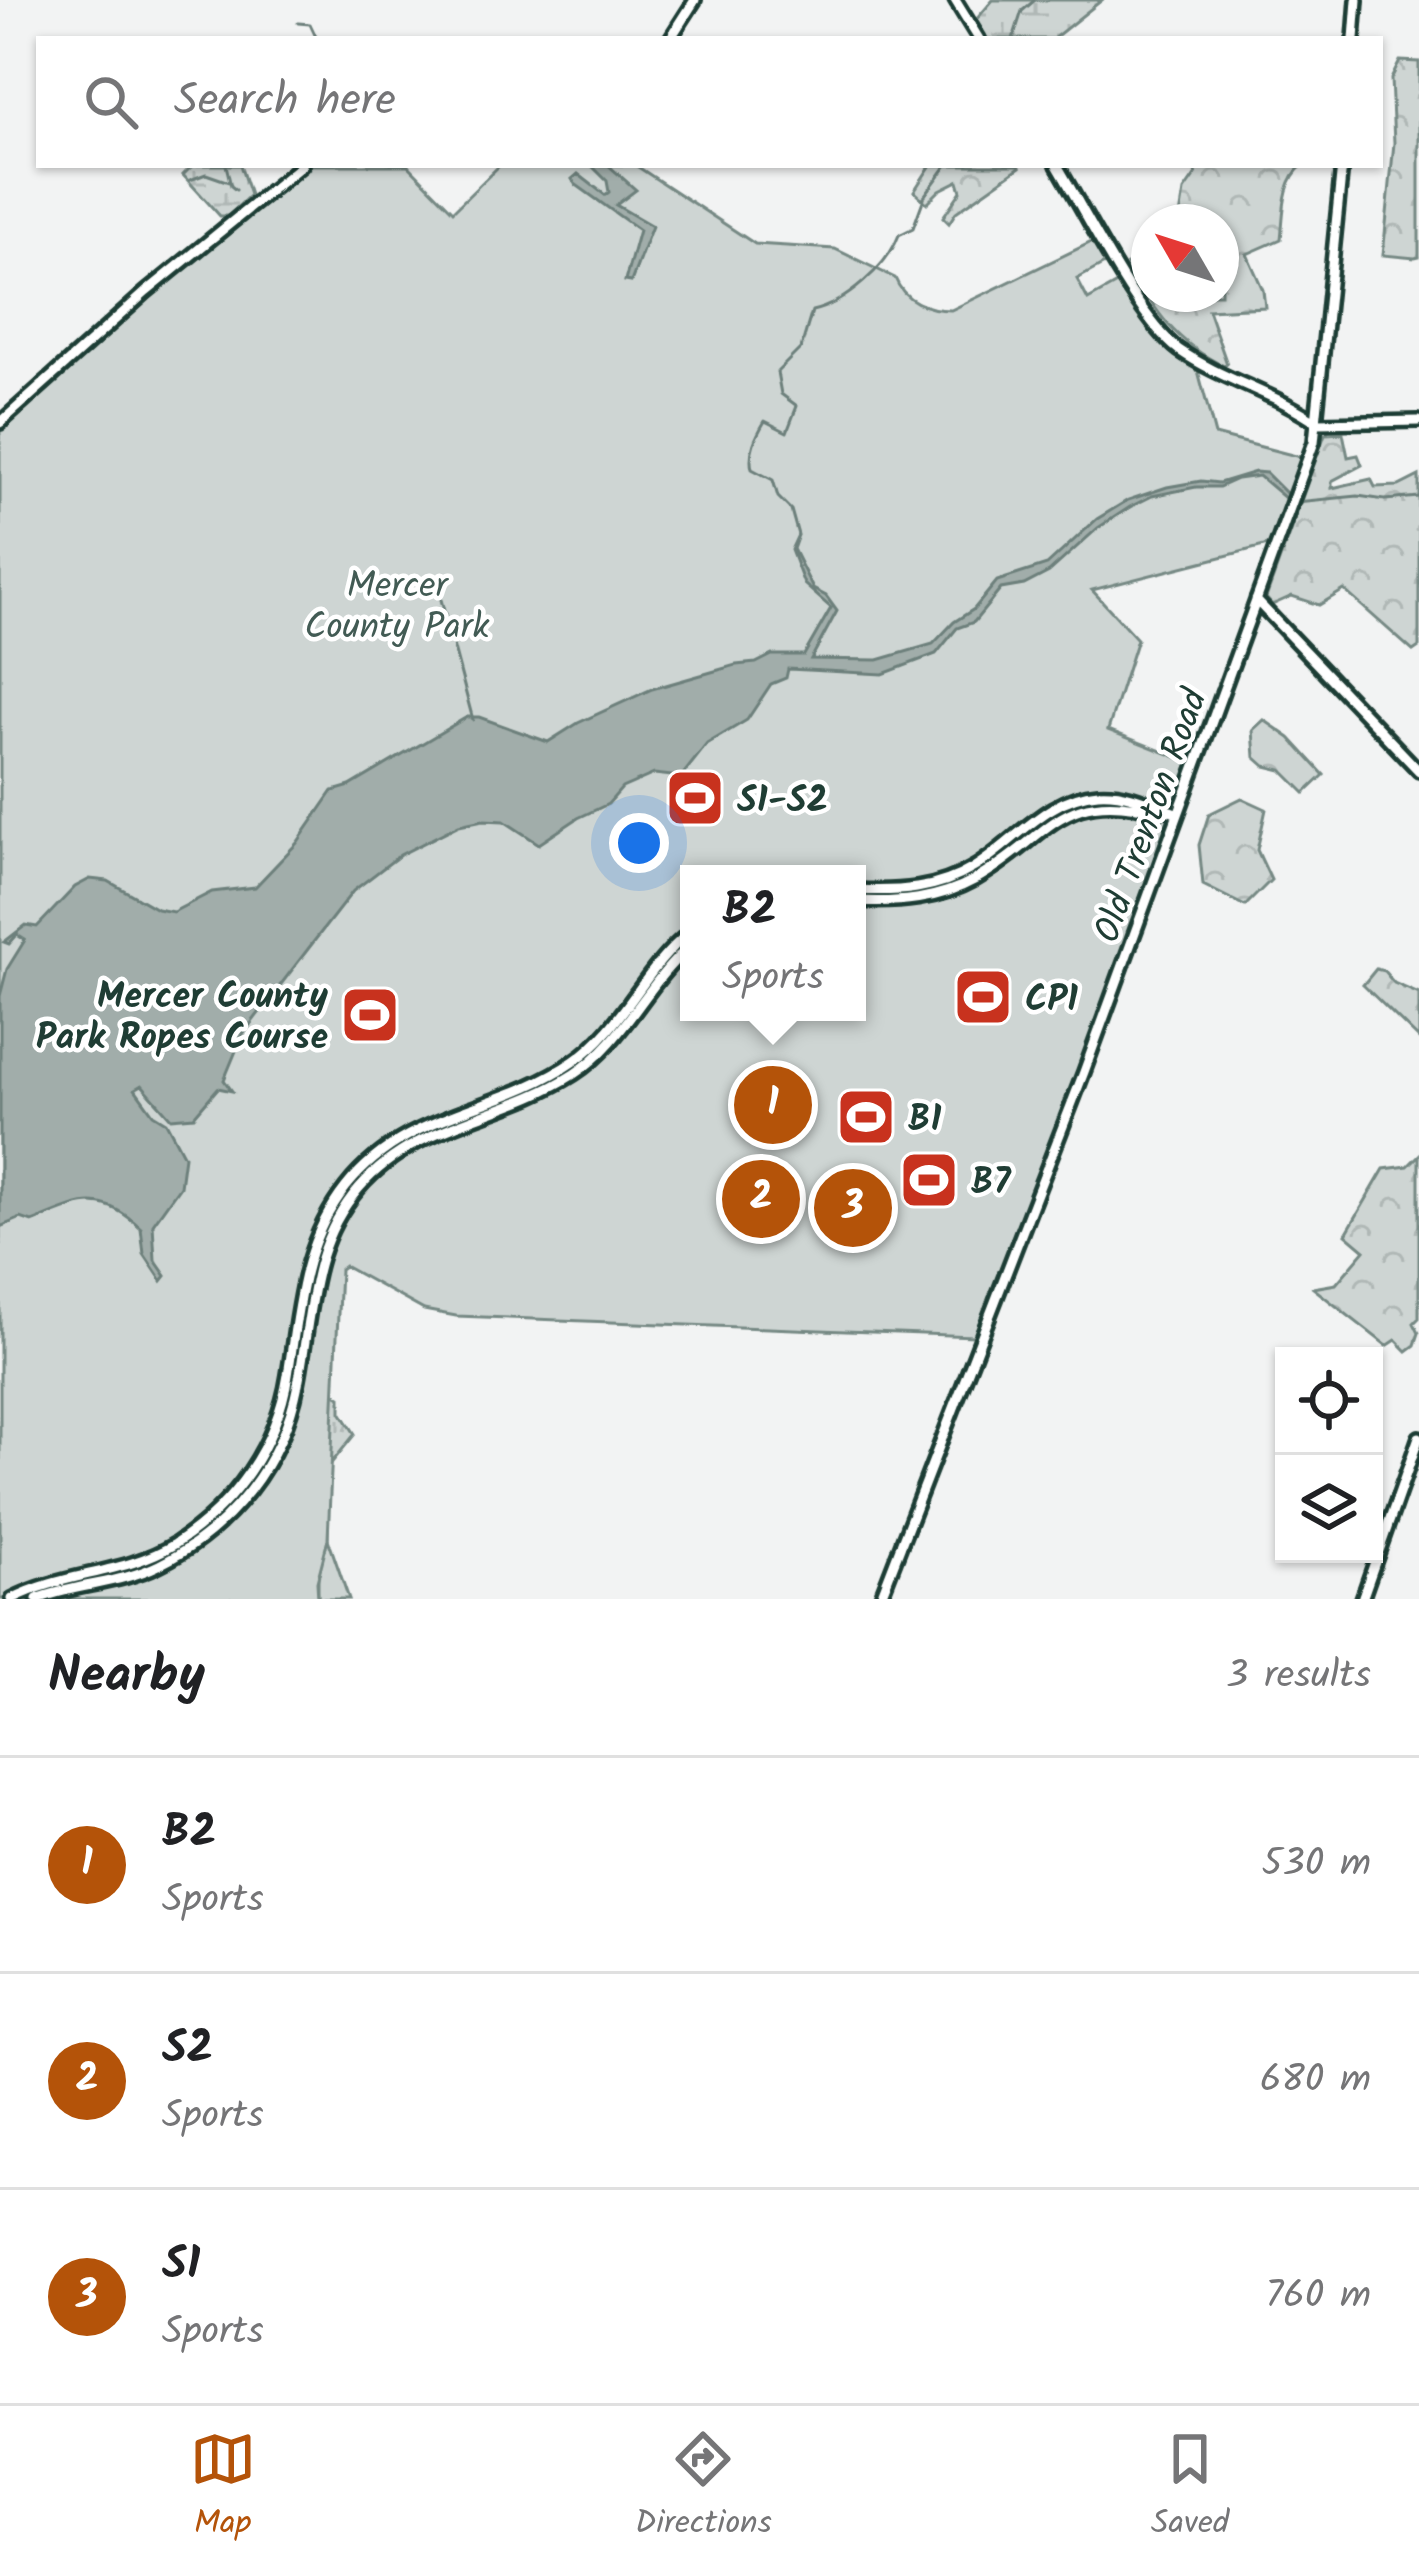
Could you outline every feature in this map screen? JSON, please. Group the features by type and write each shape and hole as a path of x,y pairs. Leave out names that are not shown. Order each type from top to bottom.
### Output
{"street":[{"path":"672,36 695,0"},
{"path":"955,0 977,36"},
{"path":"1354,36 1357,0"},
{"path":"0,423 146,292 298,168"},
{"path":"1059,168 1143,310 1166,339 1197,362 1318,424 1419,421"},
{"name":"Old Trenton Road","path":"880,1599 1054,1153 1312,447 1342,168"},
{"path":"1312,447 1326,430 1342,424"},
{"path":"1256,600 1419,771"},
{"path":"1250,616 1270,614"},
{"path":"866,890 913,890 956,877 988,859 1045,812 1079,796 1119,794 1177,816"},
{"path":"866,901 914,901 962,886 1050,822 1084,807 1124,804 1163,811 1184,797"},
{"path":"1163,811 1171,833"},
{"path":"12,1599 51,1583 144,1560 188,1535 223,1505 256,1462 276,1421 304,1270 320,1228 350,1181 382,1151 415,1130 548,1076 580,1057 608,1031 662,958 680,941"},
{"path":"37,1599 145,1571 183,1552 227,1516 261,1475 284,1433 299,1377 313,1276 324,1245 352,1198 386,1162 423,1137 552,1086 586,1066 616,1039 680,956"},
{"path":"1362,1599 1419,1437"}],"green space":[{"path":"993,0 1102,0 1057,36 984,36 975,21"},
{"path":"1400,61 1419,62 1419,257 1415,258 1383,255 1394,143 1391,79"},
{"path":"190,168 241,168 250,195 228,216 220,216 183,175"},
{"name":"Mercer County Park","path":"302,168 411,168 453,211 497,168 640,168 755,244 835,249 895,278 917,303 951,310 1096,240 1110,261 1077,279 1088,300 1122,281 1131,295 1131,312 1142,312 1157,336 1196,363 1215,435 1304,458 1272,544 1092,590 1137,639 1108,730 1192,763 1101,1016 974,1336 456,1316 424,1310 344,1266 340,1269 328,1539 317,1582 318,1599 0,1599 0,427 120,319"},
{"path":"929,168 1019,168 956,212 949,223 943,217 961,191 958,181 927,203 914,191"},
{"path":"1193,168 1300,168 1288,189 1281,239 1247,254 1265,307 1239,308 1239,204 1182,204 1184,191 1196,174"},
{"path":"1159,312 1209,312 1227,364 1207,357 1179,336"},
{"path":"1343,433 1348,457 1358,455 1362,465 1332,481 1332,488 1371,479 1375,487 1399,486 1419,476 1419,647 1413,651 1344,590 1319,605 1292,596 1272,605 1266,598 1325,434"},
{"path":"1264,720 1290,738 1324,775 1305,793 1282,770 1265,766 1255,757 1253,730"},
{"path":"1242,798 1266,809 1257,850 1271,880 1245,906 1203,885 1199,845 1209,814"},
{"path":"1376,969 1419,994 1419,1039 1363,985"},
{"path":"1419,1155 1419,1318 1414,1323 1419,1333 1407,1351 1396,1340 1387,1346 1313,1288 1336,1284 1365,1250 1346,1234 1384,1169 1408,1166"},
{"path":"318,1383 341,1397 341,1412 355,1434 329,1466 328,1539 349,1599 318,1599"}],"shaded area":[{"path":"594,168 611,168 636,190 616,205 652,226 631,282 625,281 639,230 572,179 578,174 605,195 607,181"},
{"path":"1266,473 1287,494 1286,499 1259,476 1152,496 1098,528 1049,572 1024,585 1001,589 974,622 957,628 936,654 883,674 788,669 786,678 771,684 747,720 707,744 681,777 654,774 622,788 608,804 539,844 504,821 483,820 459,825 400,855 353,891 243,1034 224,1080 232,1091 218,1088 194,1116 171,1118 142,1085 135,1089 153,1114 166,1122 184,1156 180,1186 153,1224 155,1260 166,1276 162,1281 144,1254 141,1228 113,1208 76,1205 32,1222 21,1218 0,1227 0,996 7,969 25,940 17,935 9,944 4,942 26,925 37,927 75,887 90,879 108,881 157,909 173,912 212,892 255,887 297,843 333,791 350,786 467,717 548,742 652,689 772,655 804,655 831,608 804,584 791,550 798,535 793,549 813,589 826,596 837,611 811,659 878,660 933,644 974,609 997,581 1047,565 1097,519 1128,500 1167,487 1219,483"}],"waterway":[{"path":"1014,36 1022,11 1035,0"},
{"path":"298,23 310,24 316,36"},
{"path":"227,168 236,190"},
{"path":"798,535 791,510 778,497 773,480 752,469 751,463 765,421 787,432 797,406 781,394 777,372 801,348 812,311 837,301 863,282 899,235 913,228 925,195 945,168"},
{"path":"190,180 206,174 229,182"},
{"path":"1296,502 1419,497"},
{"path":"431,579 439,592 473,720"}],"place":[{"name":"S1-S2","path":"695,798"},
{"name":"CP1","path":"983,997"},
{"name":"Mercer County Park Ropes Course","path":"370,1015"},
{"name":"B2","path":"773,1105"},
{"name":"B1","path":"866,1117"},
{"name":"B7","path":"929,1180"},
{"name":"S2","path":"761,1199"},
{"name":"S1","path":"853,1208"}]}
